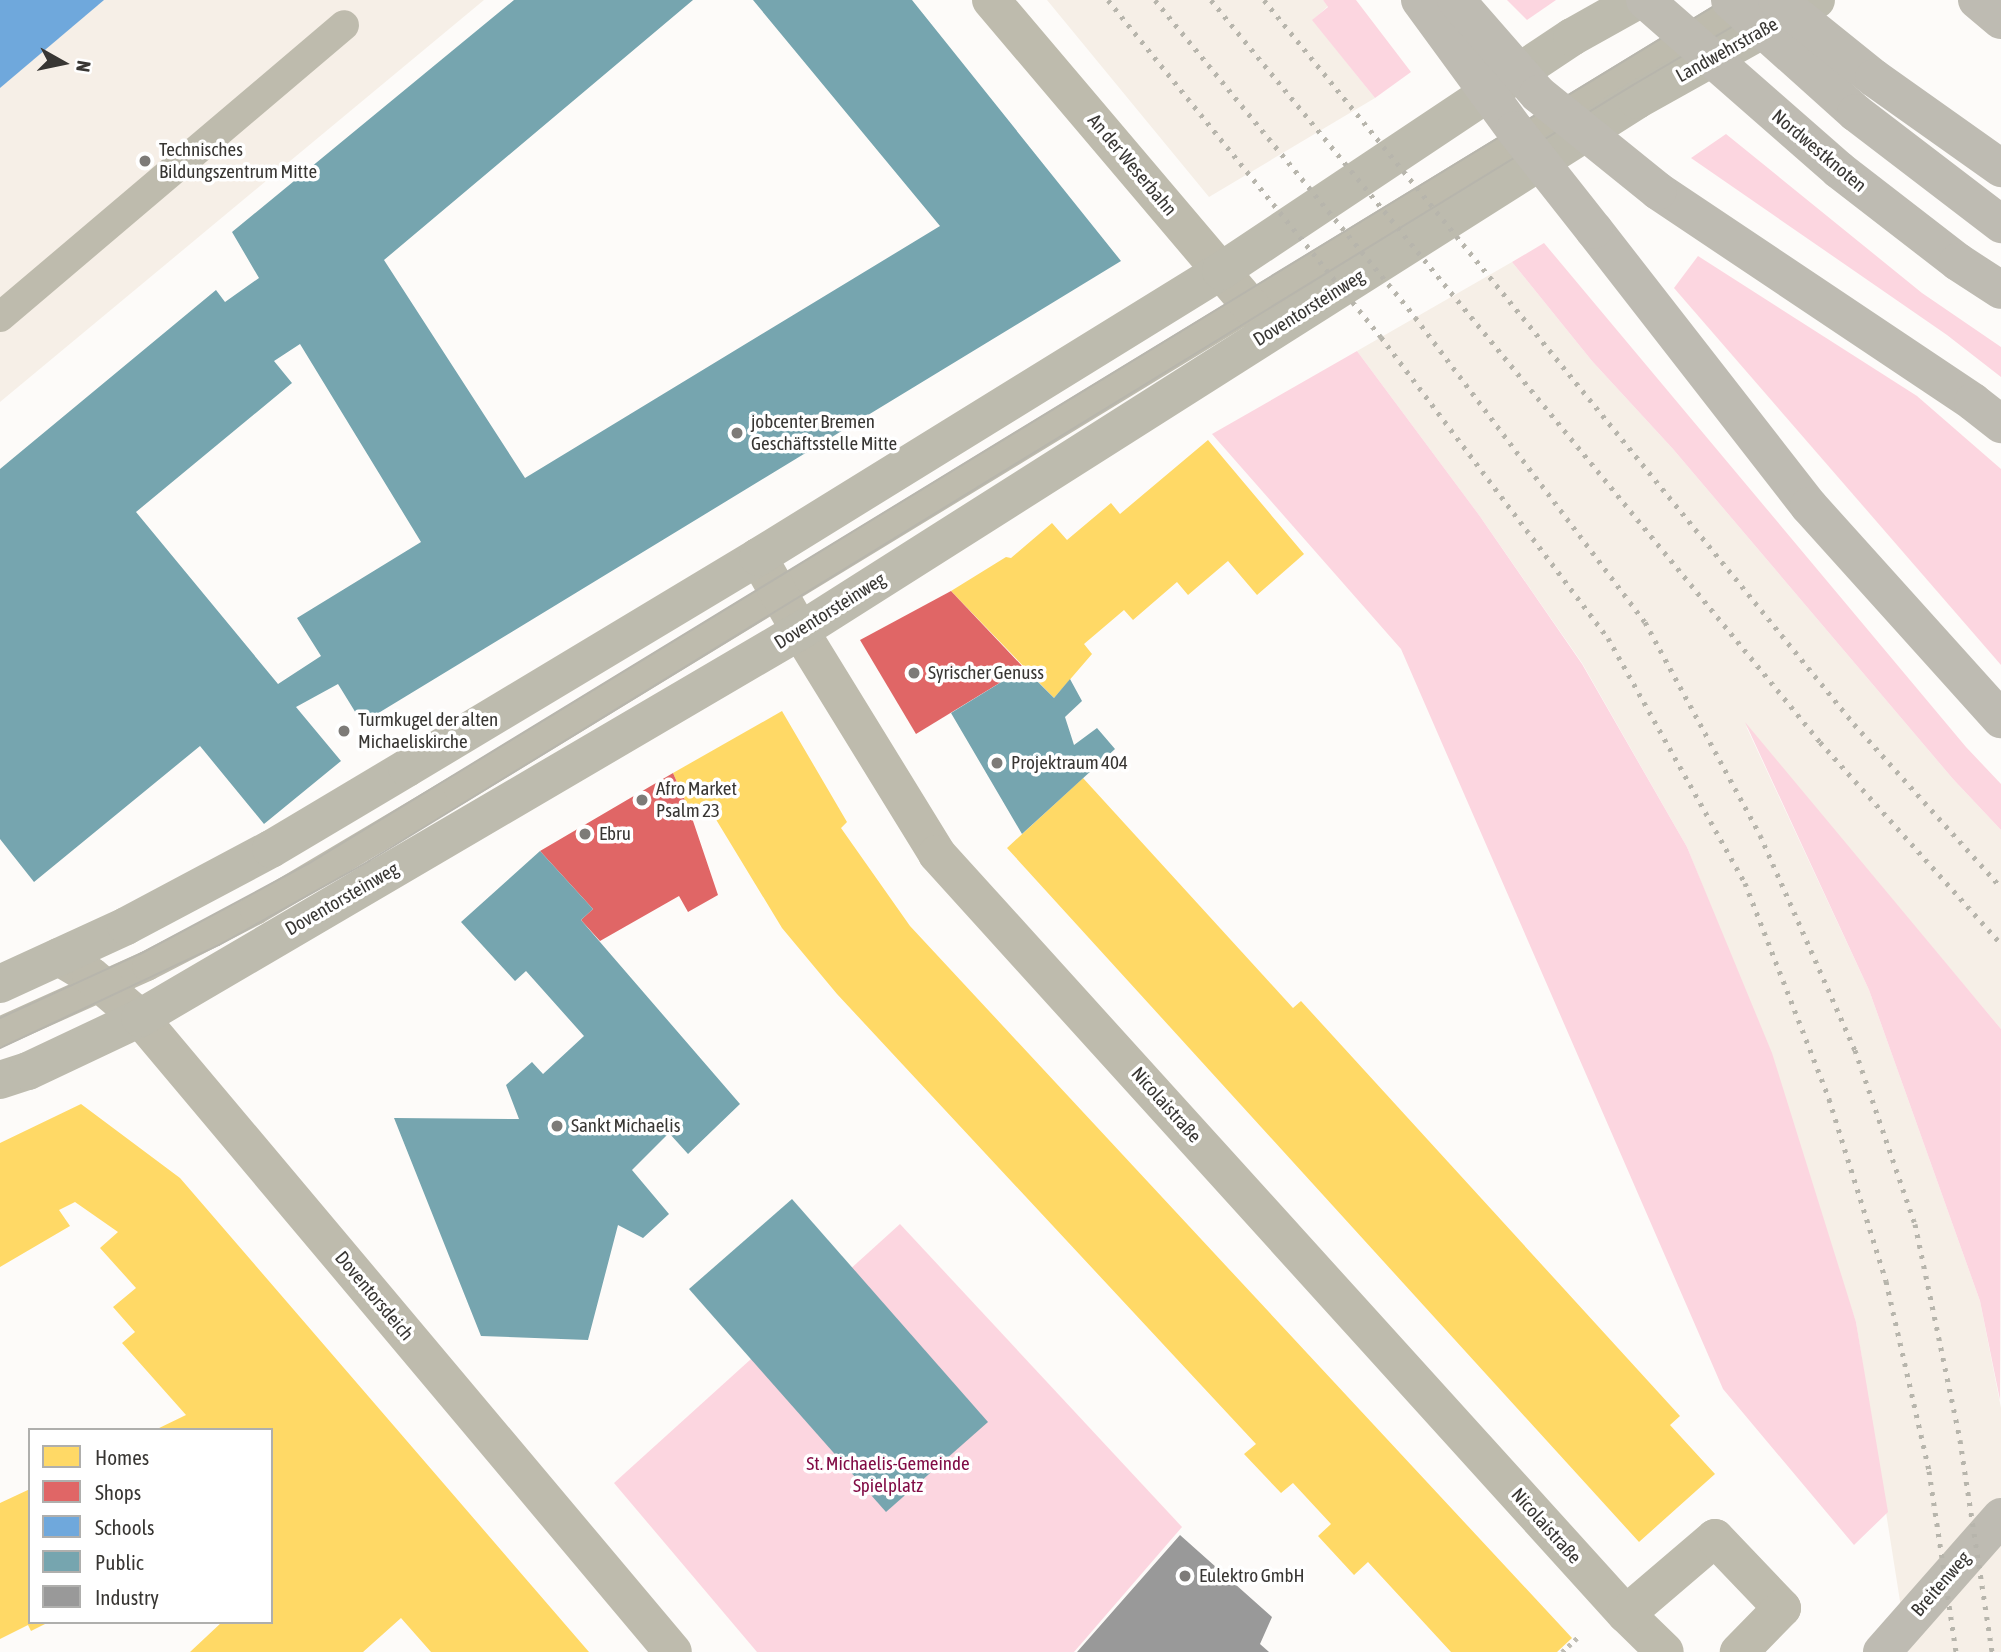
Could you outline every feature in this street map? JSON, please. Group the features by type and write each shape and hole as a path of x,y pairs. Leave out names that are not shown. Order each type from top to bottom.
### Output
{"highway":[{"path":"1420,0 1515,130 1810,506 2001,719"},
{"path":"1456,0 1538,94 1658,191 1973,402 2001,424"},
{"name":"Nordwestknoten","path":"1645,0 1839,170 1958,262 2001,290"},
{"path":"1730,0 1856,113 2001,224"},
{"path":"1777,0 1874,78 2001,168"},
{"path":"1977,0 2001,20"},
{"name":"Breitenweg","path":"1882,1652 2001,1517"}],"street":[{"name":"An der Weserbahn","path":"991,0 1261,318"},
{"path":"0,984 126,926 271,849 758,557 1221,271 1572,37 1638,0"},
{"name":"Landwehrstraße","path":"1637,100 1816,0"},
{"name":"Doventorsteinweg","path":"0,1080 28,1071 140,1018 800,631 1261,318 1637,100"},
{"name":"Nicolaistraße","path":"758,557 800,631 937,854 1626,1614 1665,1652"},
{"name":"Doventorsdeich","path":"59,957 103,986 140,1018 673,1652"},
{"path":"1626,1614 1715,1538 1782,1608 1740,1652"}],"lane":[{"path":"0,1032 103,986 255,910 778,593 1261,318 1751,0"},
{"path":"0,317 344,25"}],"shaded area":[{"name":"Technisches Bildungszentrum Mitte","path":"0,0 484,0 0,402"},
{"path":"1047,0 1323,0 1328,6 1313,20 1375,98 1209,197"},
{"path":"1512,262 1592,361 1673,449 1953,779 2001,830 2001,1029 1746,726 1869,990 1980,1301 2001,1408 2001,1652 1908,1652 1856,1322 1726,944 1687,847 1582,663 1479,515 1357,351"}],"green space":[{"path":"1323,0 1356,0 1411,72 1375,98 1312,20 1328,7"},
{"path":"1507,0 1556,0 1527,20"},
{"path":"1726,134 1922,293 2001,347 2001,377 1947,335 1691,158"},
{"path":"1544,243 1966,747 2001,784 2001,830 1953,779 1673,449 1592,361 1512,262"},
{"path":"1698,256 1917,396 2001,469 2001,665 1674,288"},
{"path":"1357,351 1479,515 1582,664 1687,847 1772,1053 1856,1322 1888,1512 1854,1545 1723,1389 1401,649 1212,434"},
{"path":"1745,722 2001,1029 2000,1400 1980,1301 1869,990"},
{"name":"St. Michaelis-Gemeinde Spielplatz","path":"900,1224 1182,1527 1074,1652 757,1652 614,1483"}],"building: Homes":[{"path":"1208,440 1304,554 1257,595 1228,561 1188,595 1177,582 1133,620 1124,610 1084,644 1092,654 1054,698 951,591 1006,557 1011,558 1052,523 1067,540 1111,503 1120,514"},
{"path":"782,711 847,822 841,828 910,926 1572,1638 1557,1652 1451,1652 1368,1562 1354,1575 1318,1536 1331,1524 1293,1483 1281,1493 1244,1454 1256,1444 837,994 782,928 706,803 690,812 673,773"},
{"path":"1083,778 1293,1008 1301,1001 1680,1416 1670,1425 1715,1474 1639,1542 1007,848"},
{"path":"81,1104 180,1178 589,1652 431,1652 401,1618 363,1652 190,1652 220,1624 273,1624 273,1428 159,1428 186,1415 122,1343 135,1332 113,1307 136,1288 100,1248 118,1232 75,1202 59,1210 70,1226 0,1267 0,1143"},
{"path":"28,1490 28,1624 45,1624 31,1631 28,1625 0,1639 0,1503"}],"building: Shops":[{"path":"951,591 1024,668 916,734 860,640"},
{"path":"673,773 690,812 718,895 688,912 679,896 600,941 581,920 593,909 540,851"}],"building: Schools":[{"path":"0,0 104,0 0,88"}],"building: Public":[{"path":"514,0 693,0 384,260 525,478 940,226 753,0 912,0 1121,261 362,723 338,684 296,707 341,761 264,824 200,746 34,882 0,839 0,469 216,290 225,302 259,278 232,232","holes":["300,344 421,542 297,618 321,656 278,684 136,512 292,383 274,361"]},
{"path":"1024,668 1054,698 1070,679 1082,701 1065,717 1074,745 1097,728 1115,749 1022,834 951,713"},
{"name":"Sankt Michaelis","path":"540,851 593,909 581,920 740,1104 688,1154 669,1133 632,1170 669,1214 643,1238 618,1225 588,1340 481,1336 394,1118 519,1119 506,1085 532,1062 543,1074 584,1036 526,971 515,981 461,922"},
{"path":"792,1199 988,1422 886,1512 689,1289"}],"building: Industry":[{"name":"Eulektro GmbH","path":"1180,1535 1272,1617 1260,1644 1269,1652 1077,1652"}],"tram line":[{"path":"0,1018 140,954 308,864 1724,0"},
{"path":"0,1048 219,945 369,861 1633,85 1778,0"}],"railway":[{"path":"1108,0 1381,337 1608,638 1745,883 1829,1099 1886,1281 1929,1471 1956,1652"},
{"path":"1155,0 1415,317 1645,622 1760,835 1855,1050 1915,1224 1960,1440 1992,1652"},
{"path":"1211,0 1820,742 2001,944"},
{"path":"1264,0 1854,724 2001,887"}],"place":[{"name":"Technisches Bildungszentrum Mitte","path":"145,161"},
{"name":"jobcenter Bremen Geschäftsstelle Mitte","path":"737,433"},
{"name":"Syrischer Genuss","path":"914,673"},
{"name":"Turmkugel der alten Michaeliskirche","path":"344,731"},
{"name":"Projektraum 404","path":"997,763"},
{"name":"Afro Market Psalm 23","path":"642,800"},
{"name":"Ebru","path":"585,834"},
{"name":"Sankt Michaelis","path":"557,1126"},
{"name":"Eulektro GmbH","path":"1185,1576"}]}
